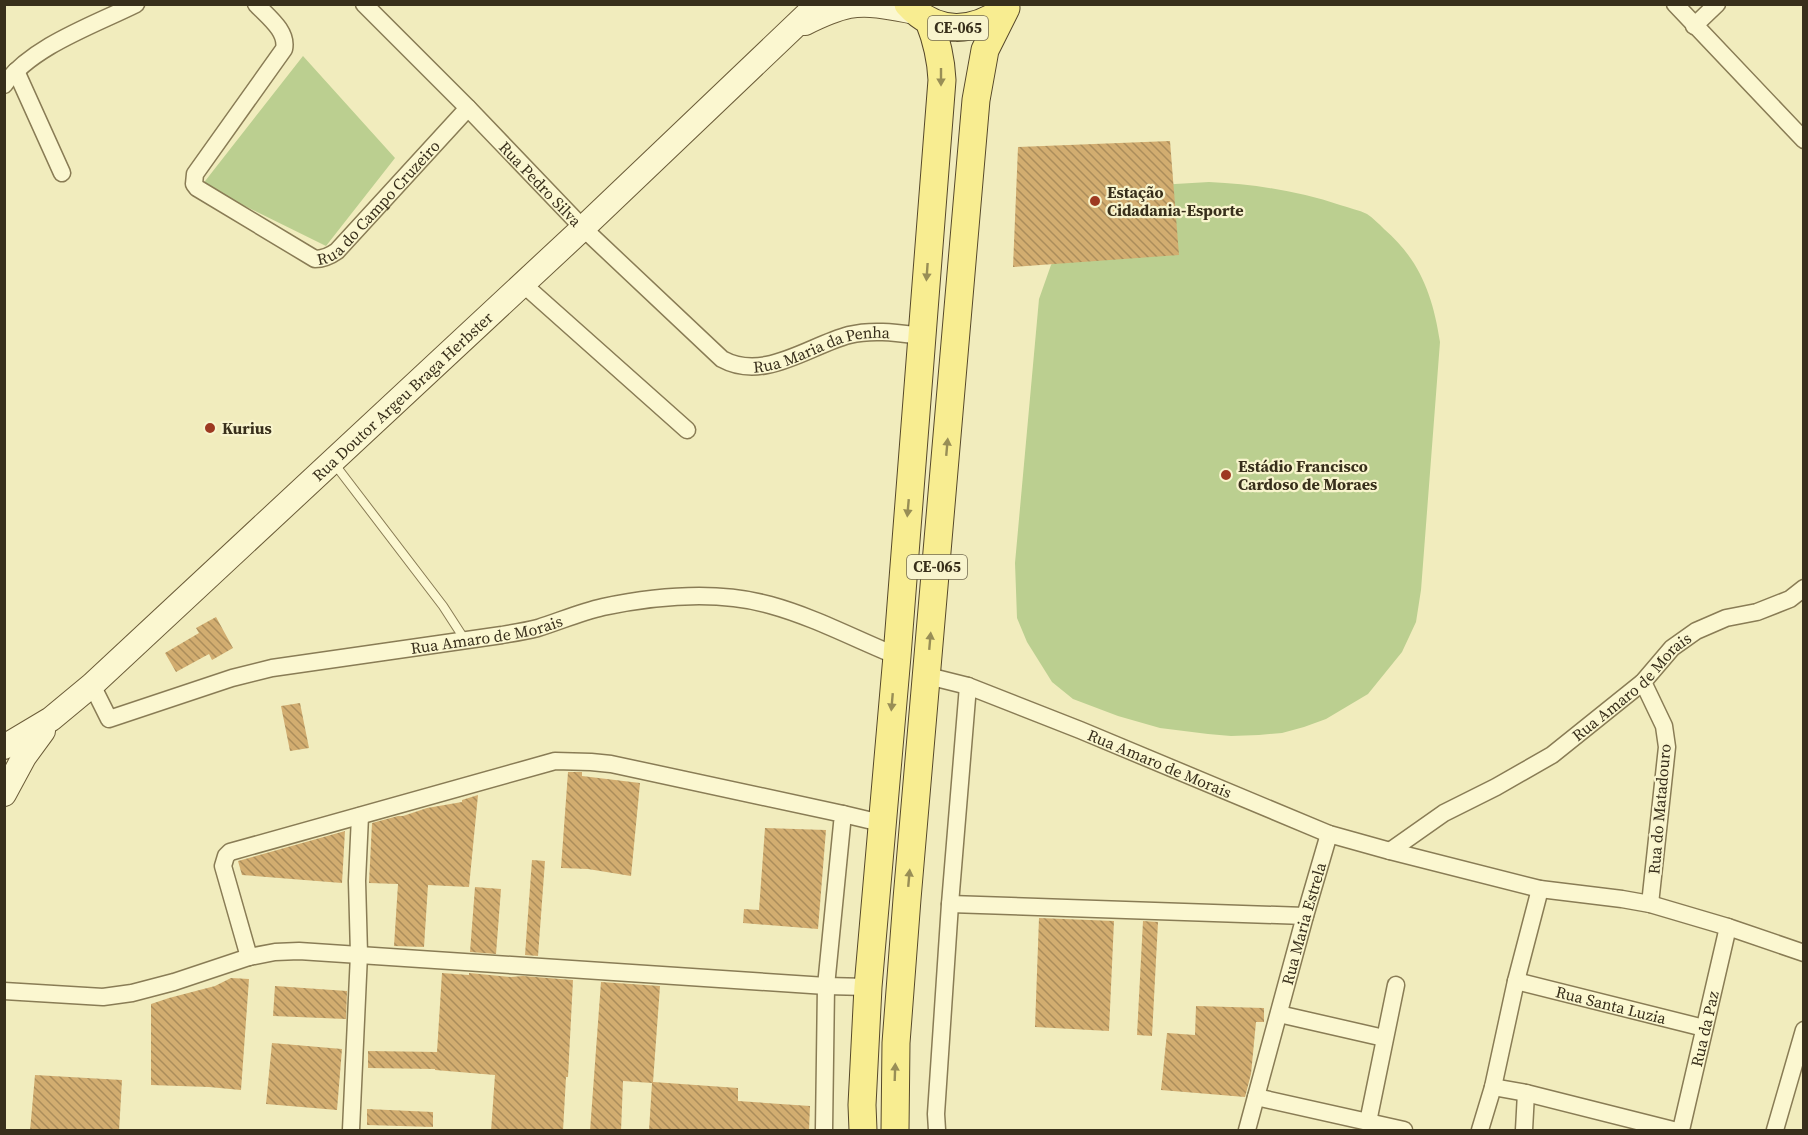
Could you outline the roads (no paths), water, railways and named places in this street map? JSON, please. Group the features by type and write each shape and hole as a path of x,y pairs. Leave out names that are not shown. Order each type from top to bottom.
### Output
{"main road":[{"name":"CE-065","path":"917,12 957,28 978,25 993,18 1007,6"},
{"name":"CE-065","path":"895,1131 896,1043 976,100 985,50 1007,6"},
{"name":"CE-065","path":"863,1131 862,1105 868,987 897,656 942,80 938,43 917,12"}],"street":[{"path":"62,173 8,79 31,57 136,4"},
{"name":"Rua do Campo Cruzeiro","path":"256,4 283,33 286,42 284,48 195,174 194,184 197,188 315,259 329,257 337,251 468,108"},
{"name":"Rua Pedro Silva","path":"364,4 583,228 722,359"},
{"name":"Rua Doutor Argeu Braga Herbster","path":"4,747 51,719 92,685 583,228 818,4"},
{"path":"1694,26 1717,4"},
{"name":"Rua Doutor Argeu Braga Herbster","path":"789,30 851,5 891,7 917,12"},
{"path":"1680,6 1694,26 1803,140"},
{"path":"523,284 687,430"},
{"name":"Rua Maria da Penha","path":"722,359 732,365 743,367 765,366 798,356 849,335 885,331 922,336"},
{"name":"Rua Amaro de Morais","path":"1390,851 1444,813 1552,755 1643,682 1672,648 1696,631 1726,618 1757,612 1790,599 1803,588"},
{"name":"Rua Amaro de Morais","path":"92,685 109,718 232,678 272,668 536,628 602,607 645,600 689,597 727,597 769,605 897,656"},
{"name":"Rua Amaro de Morais","path":"927,676 968,686 1080,730 1329,834 1540,888 1650,904 1728,927 1803,953"},
{"name":"Rua do Matadouro","path":"1643,682 1664,726 1667,747 1650,904"},
{"path":"937,1131 936,1114 950,904 968,686"},
{"path":"4,761 51,719"},
{"path":"4,795 24,757 51,719"},
{"path":"249,957 224,866 226,856 230,852 555,761 572,760 611,764 881,823"},
{"path":"824,1131 826,986 843,814"},
{"path":"351,1131 359,954 357,881 360,816"},
{"name":"Rua Maria Estrela","path":"1247,1131 1329,834"},
{"path":"1480,1131 1493,1087 1516,981 1540,888"},
{"path":"950,904 1305,916"},
{"name":"Rua da Paz","path":"1681,1131 1728,927"},
{"path":"4,991 116,996 174,982 249,957 275,952 299,951 868,987"},
{"name":"Rua Santa Luzia","path":"1516,981 1704,1028"},
{"path":"1368,1122 1395,985"},
{"path":"1279,1014 1384,1038"},
{"path":"1775,1131 1803,1030"},
{"path":"1493,1087 1526,1093 1673,1131"},
{"path":"1524,1131 1526,1093"},
{"path":"1256,1097 1404,1131"}],"lane":[{"path":"332,462 443,606 465,640"}],"place":[{"name":"Estação Cidadania-Esporte","path":"1095,201"},
{"name":"Kurius","path":"210,428"},
{"name":"Estádio Francisco Cardoso de Moraes","path":"1226,475"}]}
